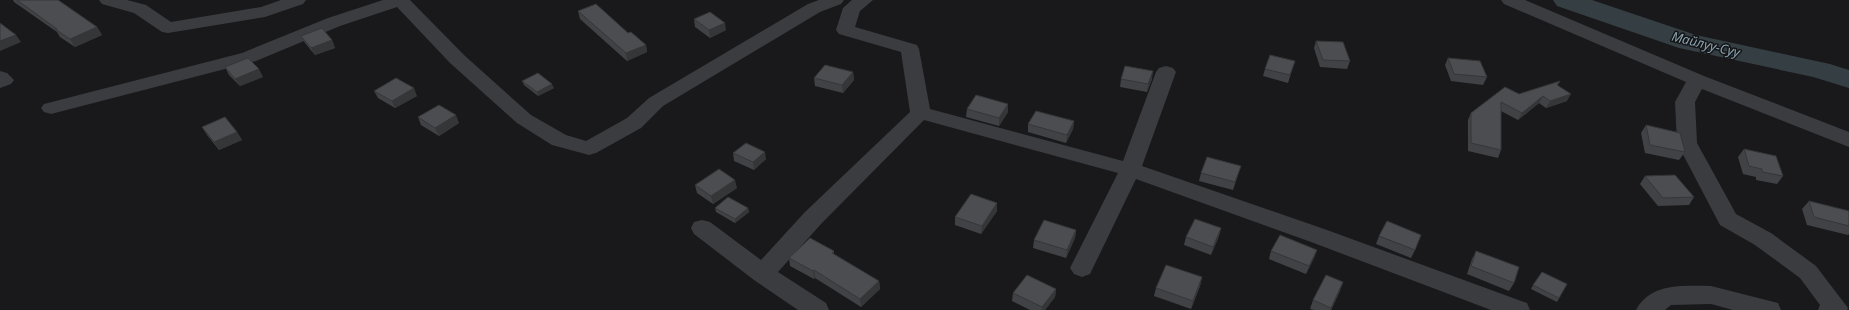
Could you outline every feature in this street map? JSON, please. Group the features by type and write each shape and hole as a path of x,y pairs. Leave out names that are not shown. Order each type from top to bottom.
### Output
{"street":[{"path":"108,0 140,9 168,28 265,12 297,0"},
{"path":"51,108 249,57 334,22 400,0 457,59 524,119 559,140 589,148 634,123 656,102 724,61 814,8 835,0"},
{"path":"762,274 813,218 920,113 918,86 910,49 845,30 852,8 864,0"},
{"path":"1510,0 1697,80 1849,140"},
{"path":"1082,268 1130,170 1166,72"},
{"path":"0,77 4,80 0,82"},
{"path":"1697,80 1686,102 1687,143 1728,219 1763,239 1808,272 1836,308 1830,310"},
{"path":"920,113 1130,170 1319,236 1518,310"},
{"path":"702,228 762,274 817,310"},
{"path":"1648,310 1666,296 1711,295 1769,310"}],"building":[{"path":"17,0 58,0 97,27 70,39"},
{"path":"596,4 628,33 631,32 646,45 626,53 578,11"},
{"path":"710,12 725,23 709,30 694,19"},
{"path":"0,23 16,35 0,41"},
{"path":"322,28 332,40 311,48 301,36"},
{"path":"1316,41 1343,42 1350,61 1323,60"},
{"path":"1270,55 1295,61 1290,75 1265,69"},
{"path":"248,58 259,69 235,79 225,67"},
{"path":"1448,58 1480,61 1487,77 1454,74"},
{"path":"825,65 853,72 842,85 814,78"},
{"path":"1125,66 1153,71 1148,84 1121,79"},
{"path":"538,73 552,84 537,92 522,81"},
{"path":"396,78 414,88 392,101 374,91"},
{"path":"1560,81 1557,85 1571,94 1550,101 1543,96 1522,113 1501,102 1501,150 1471,143 1471,113 1505,87 1519,94"},
{"path":"976,95 1008,104 999,118 967,109"},
{"path":"439,105 456,115 435,128 418,117"},
{"path":"1036,111 1074,121 1067,135 1028,124"},
{"path":"225,117 237,132 214,142 202,127"},
{"path":"1646,125 1680,133 1685,152 1650,145"},
{"path":"746,143 765,152 753,162 733,153"},
{"path":"1744,149 1776,156 1783,176 1762,172 1762,169 1749,166"},
{"path":"1207,157 1241,166 1235,182 1201,173"},
{"path":"719,169 735,180 711,196 695,185"},
{"path":"1675,175 1694,197 1663,198 1645,176"},
{"path":"971,194 997,203 982,226 955,217"},
{"path":"728,197 748,208 735,219 715,208"},
{"path":"1809,201 1849,211 1849,226 1814,217"},
{"path":"1195,219 1221,228 1213,247 1186,237"},
{"path":"1044,220 1076,230 1067,250 1034,240"},
{"path":"1387,221 1421,235 1415,250 1379,236"},
{"path":"1280,235 1317,250 1309,266 1271,251"},
{"path":"810,238 834,251 832,253 879,281 860,299 814,270 813,271 789,258"},
{"path":"1476,251 1519,267 1514,283 1471,266"},
{"path":"1166,265 1202,277 1193,301 1156,288"},
{"path":"1542,272 1567,284 1559,298 1533,285"},
{"path":"1027,275 1056,289 1042,307 1013,293"},
{"path":"1326,275 1343,282 1331,308 1313,300"}],"waterway":[{"name":"Майлуу-Суу","path":"1566,0 1689,42 1820,70 1849,79"}]}
